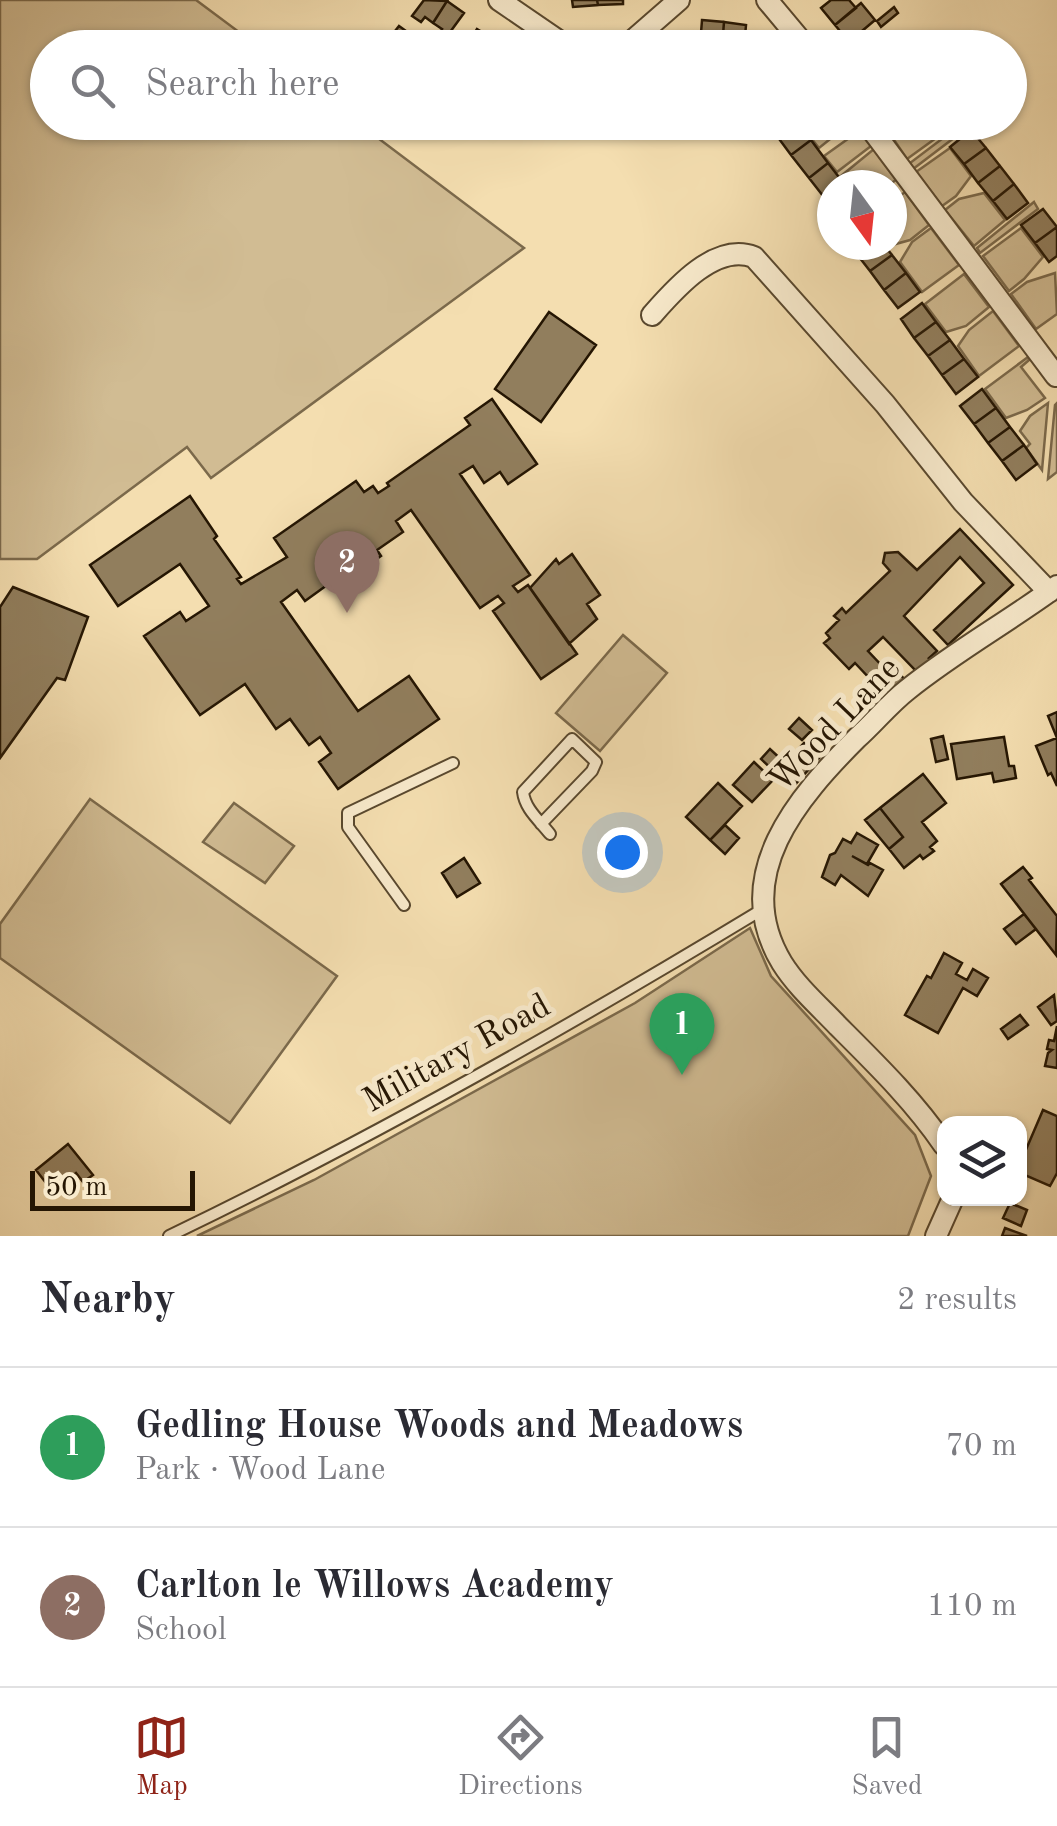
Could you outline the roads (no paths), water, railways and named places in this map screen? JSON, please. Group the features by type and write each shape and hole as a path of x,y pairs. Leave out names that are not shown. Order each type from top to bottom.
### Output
{"street":[{"path":"499,0 543,30"},
{"path":"645,30 679,0"},
{"path":"767,0 792,30"},
{"path":"879,140 1056,376"},
{"path":"652,315 687,276 730,255 754,257 885,404 963,502 1053,589"},
{"name":"Wood Lane","path":"937,1135 917,1108 800,987 780,961 764,909 763,884 774,843 796,807 836,761 905,691 1053,589"},
{"path":"936,1236 949,1206"}],"lane":[{"path":"541,824 596,762 572,739 523,792 524,804 541,824 550,834"},
{"path":"404,905 348,827 348,813 453,763"},
{"name":"Military Road","path":"170,1236 301,1171 629,990 764,909"}],"place":[{"name":"Carlton le Willows Academy","path":"347,613"},
{"name":"Gedling House Woods and Meadows","path":"682,1075"}]}
